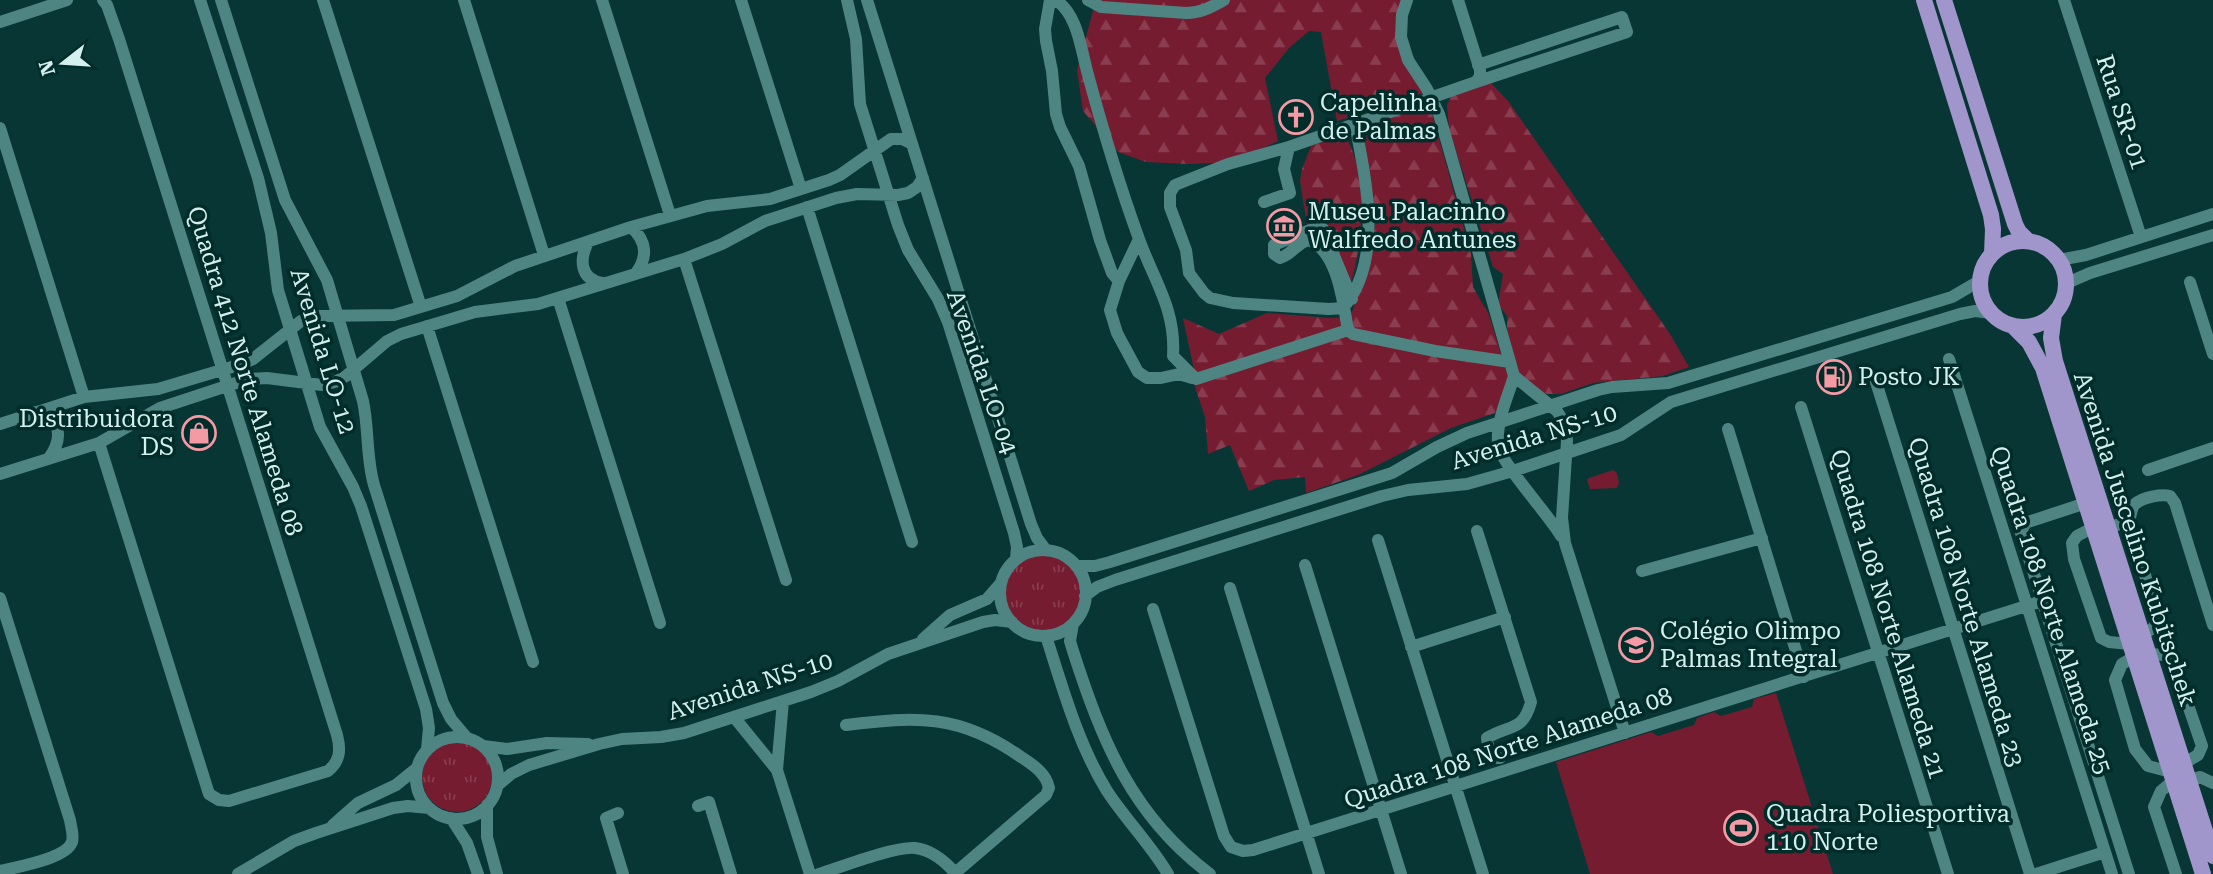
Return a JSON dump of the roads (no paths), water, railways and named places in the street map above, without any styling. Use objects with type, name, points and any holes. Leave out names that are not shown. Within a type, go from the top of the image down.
[{"type":"main road","points":[[1924,0],[1991,215],[1992,254]]},
{"type":"main road","points":[[1944,0],[2015,224],[2028,241]]},
{"type":"main road","points":[[2028,241],[2046,247],[2059,260],[2067,283],[2064,300],[2046,321],[2035,326],[2013,326],[1991,313],[1984,302],[1981,281],[1984,267],[1992,254],[2008,243],[2028,241]]},
{"type":"main road","name":"Avenida Juscelino Kubitschek","points":[[2054,314],[2051,338],[2055,361],[2101,527],[2179,774],[2203,874]]},
{"type":"main road","name":"Avenida Juscelino Kubitschek","points":[[2013,326],[2029,342],[2043,368],[2086,503],[2101,527]]},
{"type":"main road","name":"Avenida Juscelino Kubitschek","points":[[2179,774],[2213,856]]},
{"type":"street","points":[[0,23],[67,0]]},
{"type":"street","name":"Avenida LO-12","points":[[200,0],[258,178],[271,233],[278,290],[306,383],[322,432],[353,487],[364,515],[426,709],[429,723],[427,750]]},
{"type":"street","name":"Avenida LO-12","points":[[221,0],[285,200],[321,267],[338,317],[366,412],[369,469],[443,703],[451,719],[467,738]]},
{"type":"street","points":[[323,0],[421,307]]},
{"type":"street","points":[[464,0],[544,255]]},
{"type":"street","points":[[602,0],[670,215]]},
{"type":"street","points":[[741,0],[801,189]]},
{"type":"street","name":"Avenida LO-04","points":[[847,0],[856,39],[860,104],[904,242],[946,315],[1014,533],[1016,559]]},
{"type":"street","name":"Avenida LO-04","points":[[867,0],[1031,524],[1046,550]]},
{"type":"street","points":[[1119,281],[1112,273],[1079,166],[1056,114],[1045,29],[1052,0],[1063,4],[1076,29],[1097,107],[1139,239],[1168,306],[1174,342],[1173,356],[1196,379]]},
{"type":"street","points":[[1088,0],[1101,7],[1186,13],[1209,9],[1224,0]]},
{"type":"street","points":[[1407,0],[1402,15],[1401,37],[1408,60],[1439,114],[1514,376],[1500,423],[1499,450],[1552,521],[1565,543]]},
{"type":"street","points":[[1458,0],[1478,65],[1480,76],[1476,82]]},
{"type":"street","name":"Rua SR-01","points":[[2064,0],[2141,237]]},
{"type":"street","name":"Quadra 412 Norte Alameda 08","points":[[99,443],[209,794],[215,799],[229,801],[323,773],[334,765],[340,750],[105,2]]},
{"type":"street","points":[[1347,303],[1220,301],[1203,293],[1189,273],[1186,250],[1170,207],[1170,193],[1175,185],[1228,164],[1289,147],[1627,32],[1622,17],[1478,65]]},
{"type":"street","points":[[1347,303],[1366,251],[1368,216],[1366,181],[1355,124]]},
{"type":"street","points":[[0,128],[84,397]]},
{"type":"street","points":[[1,425],[84,397],[158,389],[222,370],[250,360],[308,318],[387,316],[421,307],[457,296],[515,266],[631,227],[706,206],[770,199],[836,178],[886,141],[896,138],[912,144]]},
{"type":"street","points":[[1264,202],[1290,192],[1284,169],[1289,147]]},
{"type":"street","points":[[1,461],[6,471],[99,443],[156,410],[256,378],[322,385],[335,382],[387,341],[426,326],[475,312],[523,307],[558,298],[684,259],[722,244],[765,221],[841,196],[908,193],[917,187],[923,178]]},
{"type":"street","points":[[807,207],[912,542]]},
{"type":"street","points":[[2059,260],[2086,255],[2213,214]]},
{"type":"street","points":[[631,227],[642,242],[645,255],[644,262],[636,273]]},
{"type":"street","points":[[1347,303],[1336,274],[1317,244],[1308,240],[1300,243],[1285,257],[1280,258],[1274,254],[1274,245],[1310,230],[1323,229],[1347,303],[1348,330]]},
{"type":"street","points":[[2067,283],[2090,273],[2213,235]]},
{"type":"street","points":[[1139,239],[1119,281],[1110,310],[1117,333],[1138,372],[1147,378],[1161,379],[1179,374],[1196,379],[1348,330],[1359,336],[1422,349],[1510,362]]},
{"type":"street","points":[[588,242],[583,252],[583,270],[590,279],[602,283]]},
{"type":"street","points":[[684,259],[786,580]]},
{"type":"street","name":"Avenida NS-10","points":[[1076,566],[1102,564],[1392,473],[1451,439],[1612,387],[1668,383],[1952,298],[1981,281]]},
{"type":"street","points":[[2190,282],[2213,354]]},
{"type":"street","points":[[558,298],[660,623]]},
{"type":"street","name":"Avenida NS-10","points":[[1085,596],[1097,587],[1115,580],[1382,496],[1408,490],[1466,485],[1566,454],[1621,435],[1671,402],[1960,314],[1975,311],[1991,313]]},
{"type":"street","points":[[426,326],[533,662]]},
{"type":"street","name":"Quadra 108 Norte Alameda 25","points":[[1949,359],[2112,874]]},
{"type":"street","points":[[1514,376],[1552,407],[1566,426],[1562,511],[1565,543],[1625,733]]},
{"type":"street","name":"Quadra 108 Norte Alameda 23","points":[[1876,383],[2029,874]]},
{"type":"street","name":"Quadra 108 Norte Alameda 21","points":[[1801,407],[1948,874]]},
{"type":"street","points":[[36,412],[50,418],[57,430],[58,444],[49,458]]},
{"type":"street","points":[[1728,429],[1804,677]]},
{"type":"street","points":[[2148,470],[2213,449]]},
{"type":"street","points":[[2101,527],[2124,523],[2131,518],[2132,508],[2138,502],[2161,495],[2170,496],[2175,503],[2213,625]]},
{"type":"street","points":[[2086,503],[2025,523],[2021,533],[2129,874]]},
{"type":"street","points":[[2124,523],[2133,531],[2157,618],[2157,624],[2122,664],[2115,680],[2135,749],[2153,769],[2213,783]]},
{"type":"street","name":"Avenida Juscelino Kubitschek","points":[[2101,527],[2077,536],[2072,543],[2074,559],[2101,638],[2139,647]]},
{"type":"street","points":[[1477,531],[1531,702],[1518,726],[1487,738],[1489,752],[1500,758]]},
{"type":"street","points":[[1643,571],[1762,538]]},
{"type":"street","points":[[1378,540],[1483,874]]},
{"type":"street","points":[[1016,559],[1046,550],[1063,556],[1076,566],[1082,578],[1085,596],[1081,611],[1073,624],[1070,640],[1094,714],[1117,765],[1152,818],[1185,855],[1210,874]]},
{"type":"street","name":"Avenida NS-10","points":[[907,647],[925,638],[953,613],[987,599],[1002,582],[1016,559]]},
{"type":"street","points":[[1305,565],[1401,874]]},
{"type":"street","points":[[1002,582],[1002,604],[1012,622]]},
{"type":"street","points":[[1230,588],[1319,874]]},
{"type":"street","points":[[0,598],[70,820],[73,838],[70,846],[58,855],[0,871]]},
{"type":"street","name":"Quadra 108 Norte Alameda 08","points":[[1153,610],[1227,842],[1231,847],[1243,851],[1456,787],[2042,601]]},
{"type":"street","points":[[1411,647],[1505,617]]},
{"type":"street","name":"Avenida NS-10","points":[[487,805],[497,786],[511,774],[529,765],[622,739],[675,736],[826,687],[879,658],[983,622],[1012,622],[1026,632],[1046,636]]},
{"type":"street","points":[[1073,624],[1062,632],[1046,636],[1070,712],[1095,771],[1119,809],[1168,874]]},
{"type":"street","points":[[2139,647],[2166,655],[2175,664],[2202,746],[2198,755],[2161,791],[2154,807],[2176,874]]},
{"type":"street","points":[[777,770],[783,701]]},
{"type":"street","points":[[734,717],[777,770],[810,874]]},
{"type":"street","points":[[819,874],[904,848],[929,852],[943,860],[955,873],[1046,795],[1049,788],[1046,778],[1013,751],[988,736],[965,727],[911,718],[846,725]]},
{"type":"street","points":[[327,829],[358,803],[396,785],[417,768],[427,750],[445,738],[467,738]]},
{"type":"street","name":"Avenida NS-10","points":[[467,738],[483,746],[507,749],[547,743],[599,744]]},
{"type":"street","points":[[483,746],[496,765],[497,786]]},
{"type":"street","points":[[417,768],[417,789],[422,800],[440,815],[451,818],[470,817],[487,805]]},
{"type":"street","points":[[698,806],[709,802],[731,874]]},
{"type":"street","points":[[487,805],[488,841],[497,874]]},
{"type":"street","points":[[239,874],[294,841],[327,829],[393,808],[429,808]]},
{"type":"street","points":[[618,813],[606,818],[623,874]]},
{"type":"street","points":[[451,818],[465,838],[478,874]]},
{"type":"street","points":[[2036,874],[2105,852]]},
{"type":"place","name":"Capelinha de Palmas","points":[[1296,117]]},
{"type":"place","name":"Museu Palacinho Walfredo Antunes","points":[[1284,226]]},
{"type":"place","name":"Posto JK","points":[[1834,377]]},
{"type":"place","name":"Distribuidora DS","points":[[199,433]]},
{"type":"place","name":"Colégio Olimpo Palmas Integral","points":[[1636,645]]},
{"type":"place","name":"Quadra Poliesportiva 110 Norte","points":[[1741,828]]}]
